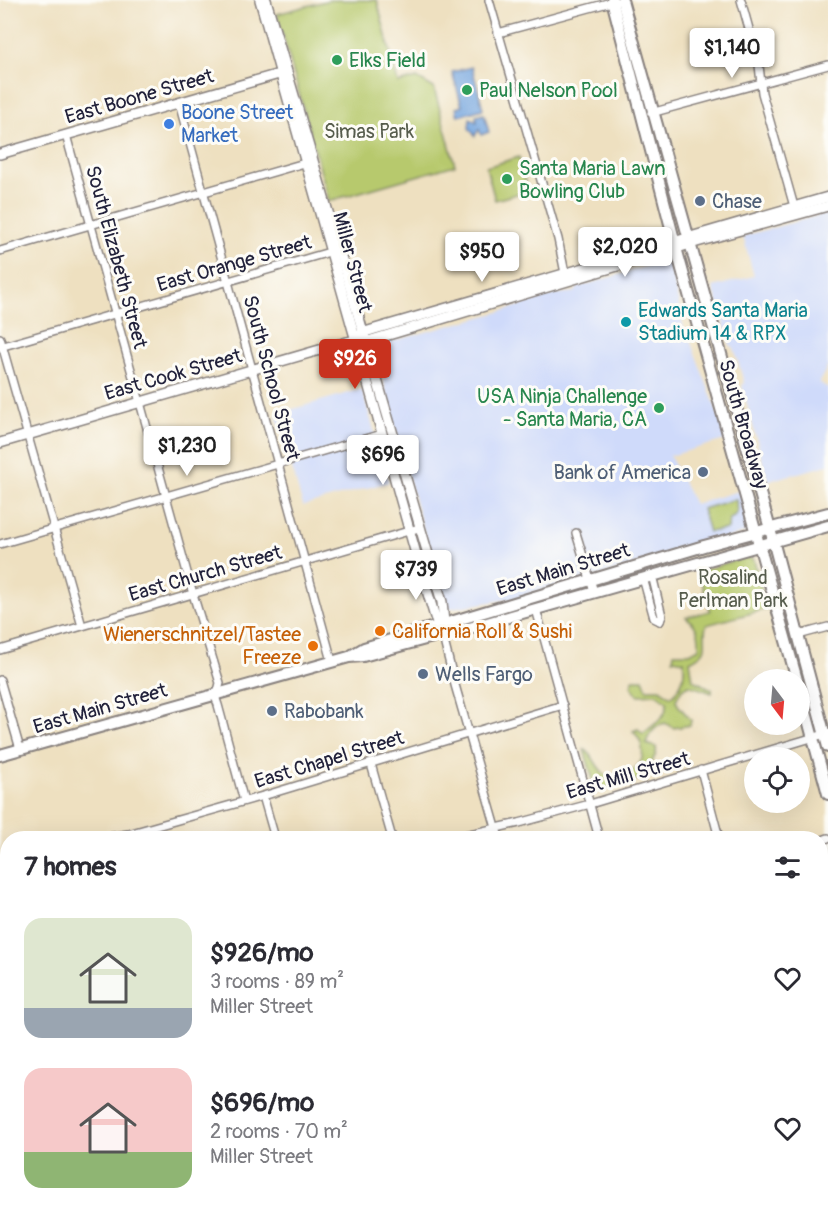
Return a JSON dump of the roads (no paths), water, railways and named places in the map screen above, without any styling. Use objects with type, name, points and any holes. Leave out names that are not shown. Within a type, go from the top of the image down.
[{"type":"main road","name":"South Broadway","points":[[617,1],[770,529],[828,747]]},
{"type":"main road","name":"South Broadway","points":[[648,114],[675,245],[794,669]]},
{"type":"main road","name":"East Main Street","points":[[0,755],[218,696],[332,661],[363,656],[429,638],[442,628],[590,580],[828,513]]},
{"type":"main road","name":"East Main Street","points":[[442,628],[536,609],[826,526]]},
{"type":"main road","points":[[810,726],[828,794]]},
{"type":"street","name":"Miller Street","points":[[260,0],[284,72]]},
{"type":"street","name":"Miller Street","points":[[266,0],[335,251],[361,338],[395,438],[415,530]]},
{"type":"street","points":[[489,0],[521,116],[531,142],[566,277]]},
{"type":"street","points":[[741,0],[759,65],[760,84],[795,211]]},
{"type":"street","points":[[498,33],[617,1]]},
{"type":"street","points":[[648,114],[828,65]]},
{"type":"street","name":"East Boone Street","points":[[0,154],[284,72]]},
{"type":"street","name":"South School Street","points":[[179,103],[332,661]]},
{"type":"street","name":"South Elizabeth Street","points":[[66,135],[193,594],[220,683],[218,696],[244,801]]},
{"type":"street","points":[[0,251],[310,162]]},
{"type":"street","points":[[795,211],[828,197]]},
{"type":"street","points":[[795,211],[828,206]]},
{"type":"street","name":"East Cook Street","points":[[0,443],[795,211]]},
{"type":"street","name":"East Orange Street","points":[[1,347],[335,251]]},
{"type":"street","points":[[0,338],[82,626]]},
{"type":"street","name":"Miller Street","points":[[361,338],[381,434],[442,602],[442,628]]},
{"type":"street","points":[[0,544],[381,434]]},
{"type":"street","name":"East Church Street","points":[[0,650],[415,530]]},
{"type":"street","points":[[576,533],[594,592]]},
{"type":"street","points":[[647,577],[662,616],[660,621],[654,618],[647,577]]},
{"type":"street","points":[[536,609],[597,831]]},
{"type":"street","points":[[798,635],[828,627]]},
{"type":"street","points":[[442,628],[455,685],[497,831]]},
{"type":"street","points":[[0,680],[20,749]]},
{"type":"street","name":"East Chapel Street","points":[[145,831],[562,705]]},
{"type":"street","name":"East Mill Street","points":[[483,831],[519,824],[590,804],[826,733]]},
{"type":"street","points":[[371,764],[390,831]]},
{"type":"street","points":[[701,770],[717,831]]},
{"type":"street","points":[[263,796],[273,831]]},
{"type":"water","points":[[472,67],[483,109],[458,116],[456,108],[462,106],[452,72]]},
{"type":"water","points":[[484,114],[489,132],[481,135],[479,129],[475,136],[469,128],[470,118],[477,122],[476,116]]},
{"type":"place","name":"Elks Field","points":[[337,60]]},
{"type":"place","name":"Paul Nelson Pool","points":[[467,90]]},
{"type":"place","name":"Boone Street Market","points":[[169,124]]},
{"type":"place","name":"Santa Maria Lawn Bowling Club","points":[[507,179]]},
{"type":"place","name":"Chase","points":[[700,201]]},
{"type":"place","name":"Edwards Santa Maria Stadium 14 & RPX","points":[[626,322]]},
{"type":"place","name":"USA Ninja Challenge - Santa Maria, CA","points":[[659,408]]},
{"type":"place","name":"Bank of America","points":[[703,472]]},
{"type":"place","name":"California Roll & Sushi","points":[[380,631]]},
{"type":"place","name":"Wienerschnitzel/Tastee Freeze","points":[[313,646]]},
{"type":"place","name":"Wells Fargo","points":[[423,674]]},
{"type":"place","name":"Rabobank","points":[[272,711]]},
{"type":"park label","name":"Simas Park","points":[[369,131]]},
{"type":"park label","name":"Rosalind Perlman Park","points":[[733,588]]}]
